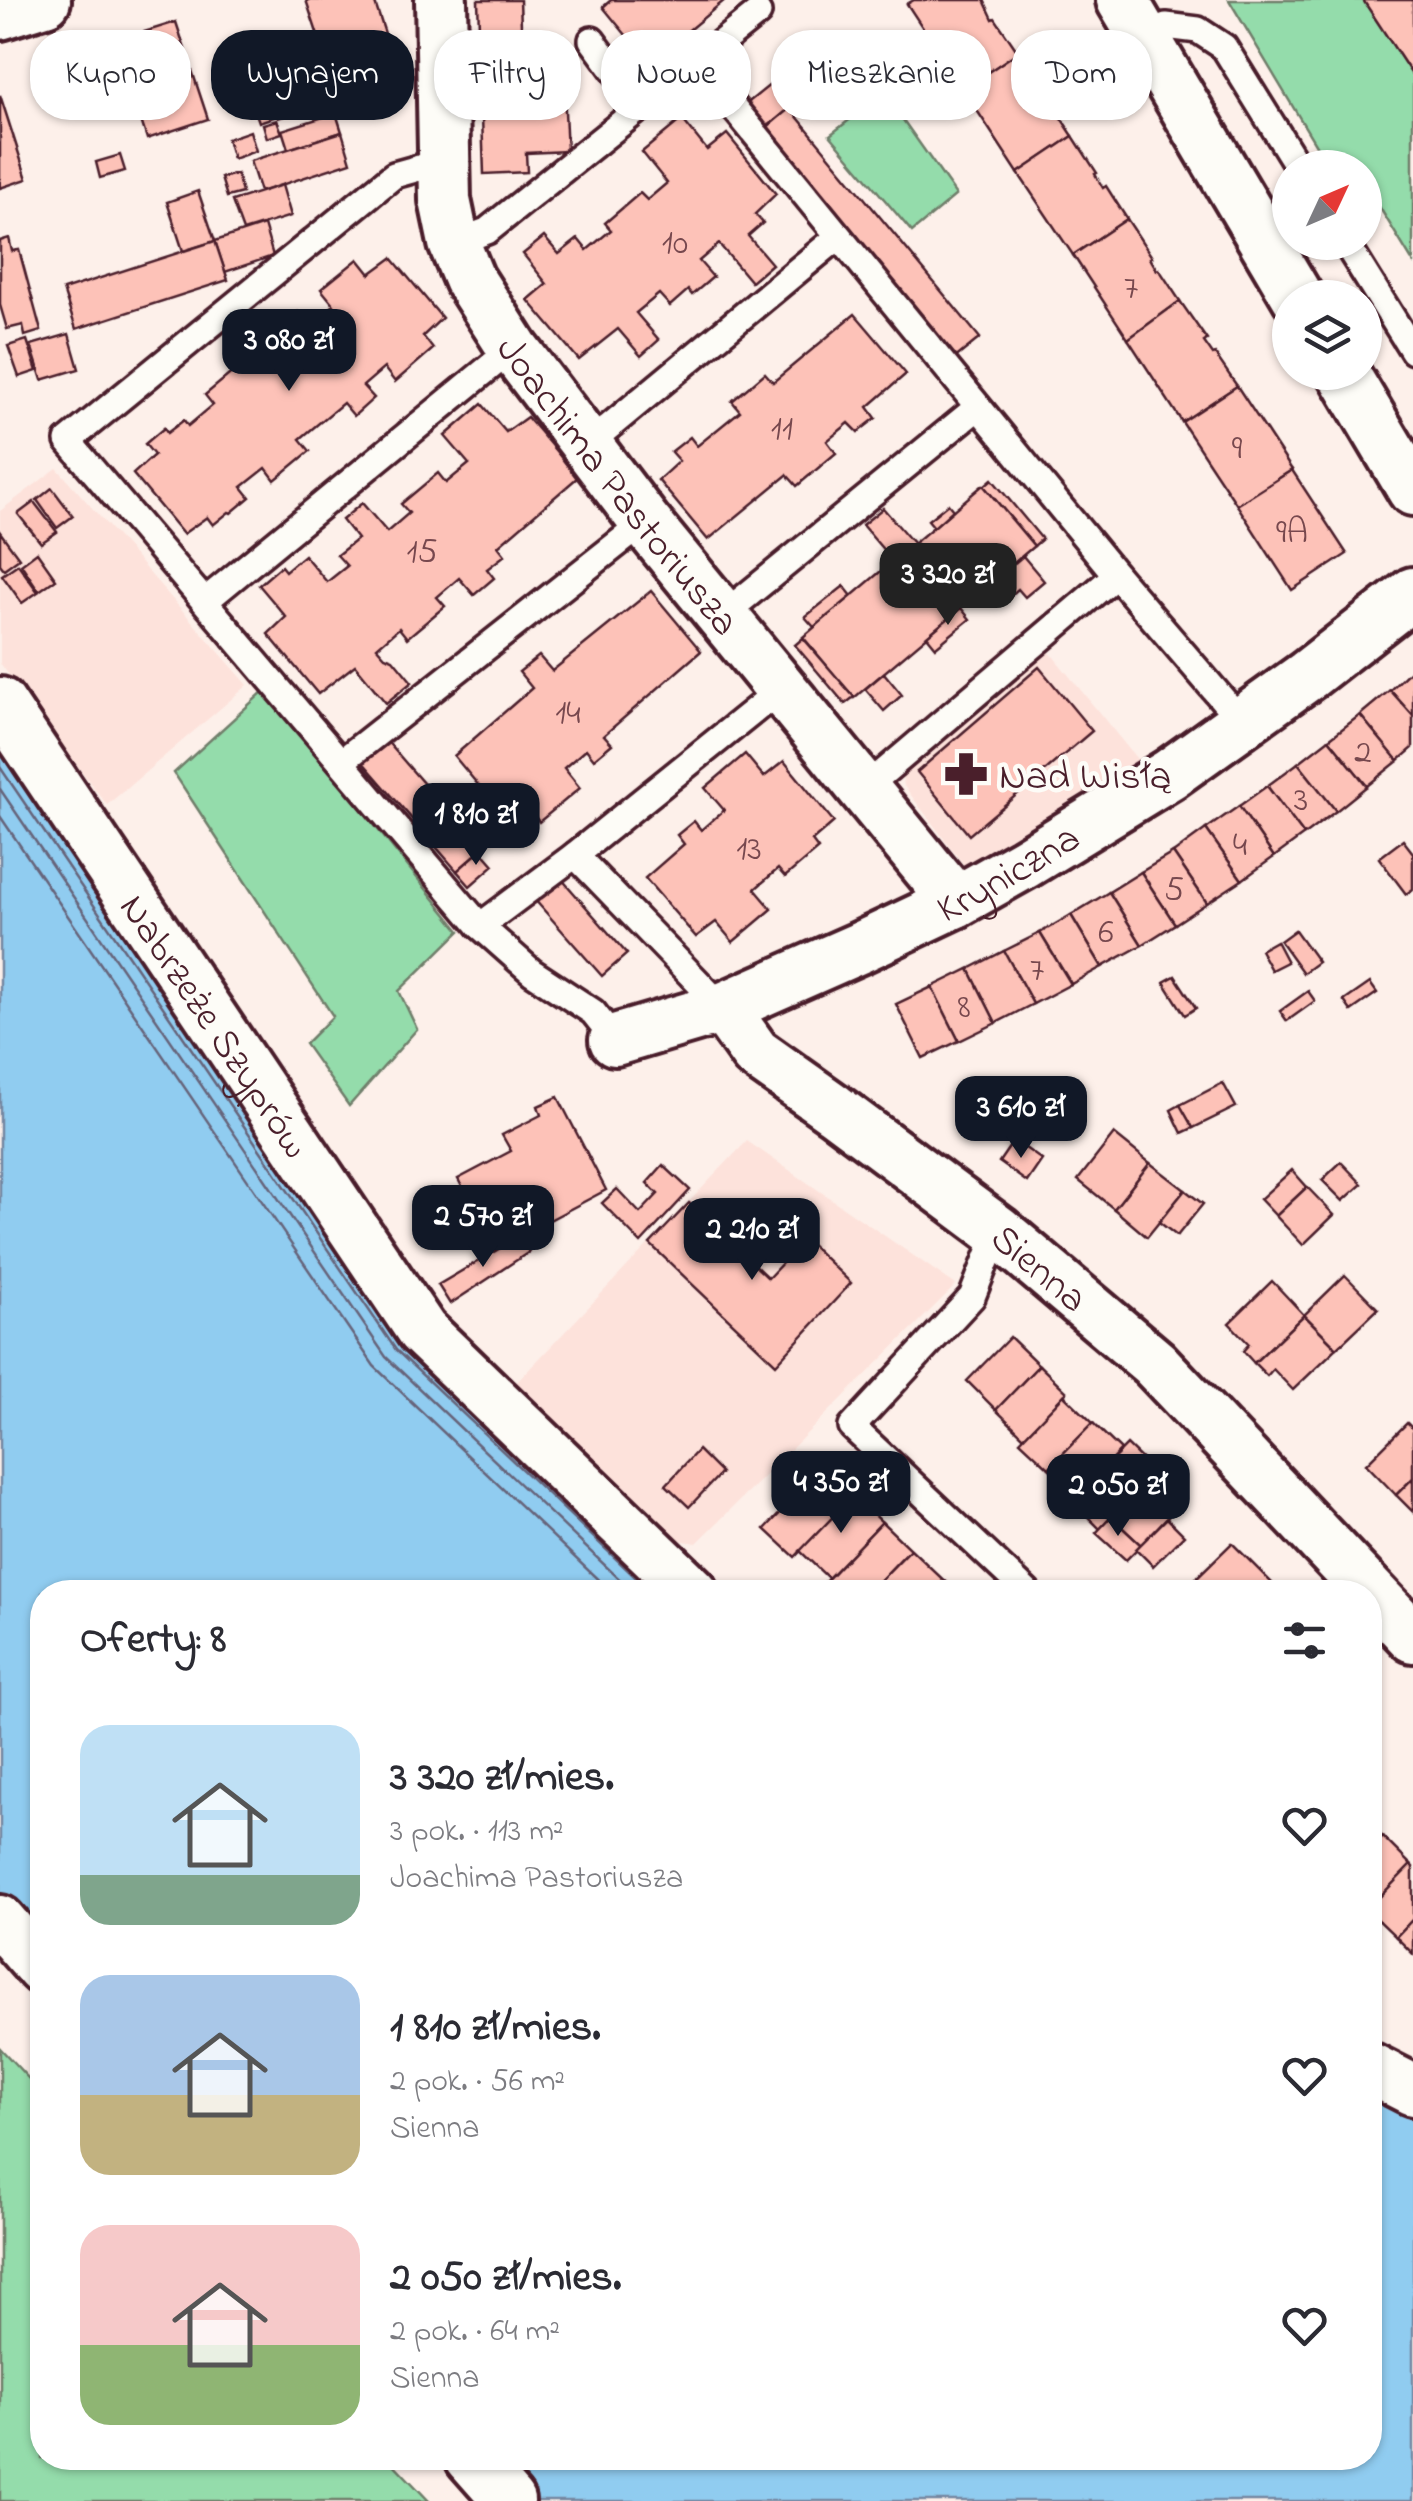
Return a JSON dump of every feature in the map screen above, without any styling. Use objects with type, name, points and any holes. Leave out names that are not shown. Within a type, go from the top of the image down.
[{"type":"street","points":[[0,14],[45,0]]},
{"type":"street","name":"Joachima Pastoriusza","points":[[441,0],[444,200],[454,244],[470,278],[514,348],[645,522],[956,902]]},
{"type":"street","points":[[1133,18],[1287,280]]},
{"type":"street","points":[[1354,390],[1413,490]]},
{"type":"street","name":"Kryniczna","points":[[723,1008],[956,902],[1025,863],[1170,774],[1413,593]]},
{"type":"street","name":"Nabrzeże Szyprów","points":[[0,702],[422,1331],[681,1580]]},
{"type":"street","points":[[616,1040],[723,1008]]},
{"type":"street","name":"Sienna","points":[[723,1008],[755,1052],[998,1231],[1154,1363],[1350,1580]]},
{"type":"street","points":[[0,1920],[30,1955]]},
{"type":"street","points":[[1382,2074],[1413,2090]]},
{"type":"street","points":[[482,2470],[509,2501]]},
{"type":"lane","points":[[738,30],[758,13]]},
{"type":"lane","points":[[1133,18],[1198,30],[1224,46],[1288,150]]},
{"type":"lane","points":[[592,40],[601,52]]},
{"type":"lane","points":[[454,244],[487,232],[627,120]]},
{"type":"lane","points":[[743,120],[1116,575],[1242,722]]},
{"type":"lane","points":[[444,161],[394,175],[68,441],[480,926],[532,972],[593,1012],[616,1040]]},
{"type":"lane","points":[[587,445],[838,237]]},
{"type":"lane","points":[[1357,260],[1413,351]]},
{"type":"lane","points":[[205,601],[514,348]]},
{"type":"lane","points":[[723,615],[978,407]]},
{"type":"lane","points":[[340,762],[645,522]]},
{"type":"lane","points":[[863,790],[1116,575]]},
{"type":"lane","points":[[480,926],[781,689]]},
{"type":"lane","points":[[575,854],[723,1008]]},
{"type":"lane","points":[[998,1231],[972,1297],[852,1427],[1014,1580]]},
{"type":"shaded area","points":[[57,468],[248,685],[107,805],[0,663],[0,511]]},
{"type":"shaded area","points":[[1044,645],[1141,764],[970,873],[904,786],[901,766]]},
{"type":"shaded area","points":[[747,1141],[956,1285],[697,1543],[678,1540],[558,1428],[516,1383]]},
{"type":"green space","points":[[1229,0],[1363,0],[1413,76],[1413,262],[1382,211],[1382,150],[1319,150]]},
{"type":"green space","points":[[849,120],[903,120],[956,195],[912,232],[830,135]]},
{"type":"green space","points":[[265,690],[460,931],[399,991],[417,1029],[349,1106],[305,1044],[333,1016],[174,773]]},
{"type":"green space","points":[[0,2048],[30,2080],[30,2470],[399,2470],[429,2501],[0,2501]]},
{"type":"water","points":[[0,749],[404,1344],[653,1580],[30,1580],[30,1942],[0,1908]]},
{"type":"water","points":[[1382,2096],[1413,2113],[1413,2501],[521,2501],[494,2470],[1382,2470]]},
{"type":"building","points":[[306,0],[374,0],[384,30],[316,30]]},
{"type":"building","points":[[478,0],[520,0],[521,30],[479,30]]},
{"type":"building","points":[[611,0],[725,0],[689,30],[622,30],[603,7]]},
{"type":"building","points":[[914,0],[984,0],[1011,42],[1011,57],[991,70],[991,30],[924,30],[907,4]]},
{"type":"building","points":[[1363,0],[1413,0],[1413,76]]},
{"type":"building","points":[[176,22],[179,30],[150,30]]},
{"type":"building","points":[[1011,57],[1011,120],[1062,120],[1073,136],[1018,173],[983,120],[991,120],[991,70]]},
{"type":"building","points":[[191,67],[208,119],[147,139],[141,120],[191,120]]},
{"type":"building","points":[[771,84],[771,120],[776,120],[765,129],[751,112],[751,100]]},
{"type":"building","points":[[0,95],[27,179],[0,188]]},
{"type":"building","points":[[277,120],[282,133],[267,138],[263,124]]},
{"type":"building","points":[[314,120],[338,120],[342,132],[288,149],[282,130]]},
{"type":"building","points":[[482,120],[565,120],[567,151],[526,153],[527,172],[484,174]]},
{"type":"building","points":[[681,120],[707,150],[727,134],[776,194],[755,214],[763,223],[748,236],[772,264],[751,282],[719,244],[699,261],[713,277],[692,295],[688,290],[670,306],[659,294],[636,313],[659,340],[641,356],[618,329],[579,360],[528,300],[547,284],[523,254],[544,237],[559,254],[578,239],[587,250],[611,230],[605,223],[640,193],[647,200],[667,183],[642,152]]},
{"type":"building","points":[[776,120],[800,120],[980,338],[954,359],[765,129]]},
{"type":"building","points":[[250,131],[256,151],[233,159],[227,139]]},
{"type":"building","points":[[342,132],[351,162],[260,192],[250,161]]},
{"type":"building","points":[[1073,136],[1103,188],[1106,186],[1127,219],[1073,255],[1018,173]]},
{"type":"building","points":[[120,155],[125,171],[100,178],[96,162]]},
{"type":"building","points":[[237,174],[242,193],[227,197],[221,178]]},
{"type":"building","points":[[282,185],[291,216],[243,231],[232,201]]},
{"type":"building","points":[[198,191],[215,241],[183,251],[167,202]]},
{"type":"building","points":[[1127,219],[1180,301],[1128,339],[1073,255]]},
{"type":"building","points":[[264,225],[273,256],[225,272],[215,241]]},
{"type":"building","points":[[9,238],[12,251],[19,250],[41,331],[25,336],[23,325],[7,329],[0,305],[0,241]]},
{"type":"building","points":[[215,241],[228,280],[76,329],[63,290]]},
{"type":"building","points":[[392,258],[442,318],[423,336],[433,349],[395,382],[384,368],[363,386],[374,398],[354,416],[343,403],[300,439],[310,451],[275,480],[266,468],[242,487],[250,497],[231,513],[213,525],[207,517],[183,534],[133,474],[154,455],[145,444],[164,428],[167,433],[184,420],[188,426],[213,405],[205,395],[241,365],[249,376],[274,355],[263,343],[298,312],[309,325],[334,305],[321,289],[358,259],[370,274]]},
{"type":"building","points":[[1180,301],[1237,386],[1182,422],[1128,339]]},
{"type":"building","points":[[855,314],[906,374],[868,407],[876,418],[858,432],[849,423],[827,441],[836,453],[797,486],[787,475],[708,540],[658,480],[679,461],[671,452],[690,437],[697,446],[740,411],[732,401],[765,373],[773,382]]},
{"type":"building","points":[[69,334],[79,369],[42,380],[31,345]]},
{"type":"building","points":[[27,340],[37,371],[19,377],[8,346]]},
{"type":"building","points":[[1237,386],[1292,470],[1237,505],[1182,422]]},
{"type":"building","points":[[482,404],[506,432],[527,417],[578,477],[498,546],[505,555],[487,569],[494,578],[474,595],[459,578],[437,597],[445,606],[407,638],[399,628],[377,647],[412,682],[386,703],[355,665],[318,694],[268,634],[286,617],[259,585],[281,566],[285,571],[304,555],[327,582],[347,566],[337,555],[357,539],[342,520],[362,503],[387,532],[409,513],[401,504],[438,473],[446,483],[469,464],[445,436]]},
{"type":"building","points":[[1292,470],[1347,554],[1292,590],[1237,505]]},
{"type":"building","points":[[992,479],[1042,539],[1034,546],[984,486]]},
{"type":"building","points":[[983,485],[1034,546],[854,698],[803,637]]},
{"type":"building","points":[[52,488],[73,516],[57,528],[37,500]]},
{"type":"building","points":[[34,502],[57,532],[41,543],[18,514]]},
{"type":"building","points":[[948,504],[953,510],[934,527],[928,520]]},
{"type":"building","points":[[883,508],[914,544],[893,561],[862,525]]},
{"type":"building","points":[[0,532],[19,558],[4,569],[0,564]]},
{"type":"building","points":[[37,552],[56,579],[39,591],[21,564]]},
{"type":"building","points":[[1023,556],[1044,581],[1025,597],[1018,589],[1001,604],[986,587]]},
{"type":"building","points":[[18,564],[38,592],[22,603],[2,575]]},
{"type":"building","points":[[844,586],[852,596],[814,627],[805,617]]},
{"type":"building","points":[[651,591],[701,651],[604,735],[612,744],[594,759],[586,749],[564,768],[580,788],[539,822],[524,802],[504,816],[454,756],[532,688],[519,672],[539,656],[552,671]]},
{"type":"building","points":[[961,608],[970,619],[936,647],[927,636]]},
{"type":"building","points":[[803,638],[854,697],[845,704],[795,645]]},
{"type":"building","points":[[1039,667],[1092,731],[969,835],[917,772]]},
{"type":"building","points":[[1413,668],[1413,716],[1390,690]]},
{"type":"building","points":[[884,673],[902,695],[884,711],[865,689]]},
{"type":"building","points":[[1390,690],[1413,716],[1413,748],[1398,761],[1360,715]]},
{"type":"building","points":[[1360,715],[1398,761],[1367,786],[1329,739]]},
{"type":"building","points":[[385,739],[481,850],[457,871],[361,760]]},
{"type":"building","points":[[1329,739],[1367,786],[1336,811],[1298,763]]},
{"type":"building","points":[[745,754],[764,777],[784,761],[834,822],[812,841],[818,849],[785,877],[778,869],[755,889],[772,909],[733,942],[716,922],[696,937],[645,878],[684,844],[677,835],[694,821],[701,830],[724,810],[705,788]]},
{"type":"building","points":[[1298,763],[1336,811],[1304,835],[1267,786]]},
{"type":"building","points":[[1267,786],[1304,835],[1274,857],[1239,806]]},
{"type":"building","points":[[1239,806],[1274,857],[1242,880],[1206,829]]},
{"type":"building","points":[[1206,829],[1242,880],[1207,903],[1173,853]]},
{"type":"building","points":[[1403,840],[1413,853],[1413,889],[1406,894],[1379,858]]},
{"type":"building","points":[[481,850],[494,865],[470,886],[457,871]]},
{"type":"building","points":[[1173,853],[1207,903],[1175,924],[1141,872]]},
{"type":"building","points":[[1141,872],[1175,924],[1142,945],[1109,892]]},
{"type":"building","points":[[560,877],[627,954],[602,976],[534,899]]},
{"type":"building","points":[[1109,892],[1142,945],[1102,967],[1071,915]]},
{"type":"building","points":[[1071,915],[1102,967],[1071,984],[1040,933]]},
{"type":"building","points":[[1295,930],[1318,962],[1303,973],[1280,941]]},
{"type":"building","points":[[1040,933],[1071,984],[1033,1004],[1004,951]]},
{"type":"building","points":[[1276,941],[1287,962],[1271,970],[1260,950]]},
{"type":"building","points":[[1004,951],[1033,1004],[996,1023],[969,969]]},
{"type":"building","points":[[969,969],[996,1023],[959,1041],[932,987]]},
{"type":"building","points":[[1175,976],[1196,1008],[1185,1015],[1164,982]]},
{"type":"building","points":[[1370,983],[1377,993],[1351,1011],[1344,1001]]},
{"type":"building","points":[[932,987],[959,1041],[923,1058],[896,1004]]},
{"type":"building","points":[[1308,991],[1315,1001],[1287,1021],[1280,1011]]},
{"type":"building","points":[[1223,1083],[1236,1107],[1193,1128],[1180,1105]]},
{"type":"building","points":[[558,1097],[606,1190],[495,1249],[458,1179],[511,1151],[502,1135],[541,1115],[538,1106]]},
{"type":"building","points":[[1180,1105],[1193,1128],[1182,1133],[1171,1110]]},
{"type":"building","points":[[1114,1134],[1150,1163],[1114,1209],[1078,1180]]},
{"type":"building","points":[[1014,1140],[1042,1160],[1027,1182],[999,1162]]},
{"type":"building","points":[[1341,1162],[1362,1184],[1343,1201],[1322,1180]]},
{"type":"building","points":[[1150,1163],[1185,1190],[1147,1237],[1114,1209]]},
{"type":"building","points":[[663,1165],[690,1190],[641,1243],[602,1203],[617,1189],[640,1213],[658,1194],[647,1183]]},
{"type":"building","points":[[1292,1170],[1307,1187],[1276,1216],[1260,1199]]},
{"type":"building","points":[[1307,1187],[1334,1215],[1303,1245],[1276,1216]]},
{"type":"building","points":[[1185,1190],[1203,1204],[1177,1236],[1159,1222]]},
{"type":"building","points":[[689,1203],[768,1278],[805,1239],[851,1283],[776,1364],[650,1244]]},
{"type":"building","points":[[519,1237],[529,1252],[450,1304],[438,1285]]},
{"type":"building","points":[[1345,1275],[1378,1309],[1337,1348],[1304,1315]]},
{"type":"building","points":[[1272,1281],[1304,1315],[1254,1363],[1243,1351],[1249,1344],[1229,1323]]},
{"type":"building","points":[[1304,1315],[1337,1348],[1293,1390],[1273,1369],[1267,1376],[1254,1363]]},
{"type":"building","points":[[1010,1337],[1039,1365],[996,1410],[967,1381]]},
{"type":"building","points":[[1039,1365],[1067,1392],[1024,1437],[996,1410]]},
{"type":"building","points":[[1064,1395],[1093,1423],[1049,1468],[1020,1441]]},
{"type":"building","points":[[1093,1423],[1121,1450],[1077,1496],[1049,1468]]},
{"type":"building","points":[[1407,1423],[1413,1429],[1413,1478],[1396,1495],[1366,1464]]},
{"type":"building","points":[[1127,1445],[1155,1472],[1100,1529],[1072,1501]]},
{"type":"building","points":[[698,1450],[721,1473],[689,1507],[666,1485]]},
{"type":"building","points":[[826,1466],[854,1495],[795,1557],[765,1529]]},
{"type":"building","points":[[1155,1472],[1184,1499],[1141,1545],[1111,1517]]},
{"type":"building","points":[[1413,1478],[1413,1512],[1396,1495]]},
{"type":"building","points":[[854,1495],[882,1522],[828,1578],[800,1551]]},
{"type":"building","points":[[1111,1517],[1141,1545],[1126,1560],[1096,1533]]},
{"type":"building","points":[[1167,1518],[1184,1535],[1153,1566],[1136,1549]]},
{"type":"building","points":[[882,1522],[910,1549],[880,1580],[827,1580]]},
{"type":"building","points":[[1232,1543],[1269,1580],[1194,1580]]},
{"type":"building","points":[[911,1549],[943,1580],[881,1580]]},
{"type":"building","points":[[1382,1838],[1411,1865],[1382,1895]]},
{"type":"building","points":[[1413,1867],[1413,1919],[1396,1937],[1382,1924],[1382,1895]]},
{"type":"building","points":[[1413,1919],[1413,1954],[1396,1937]]},
{"type":"place","name":"Nad Wisłą","points":[[966,774]]}]
